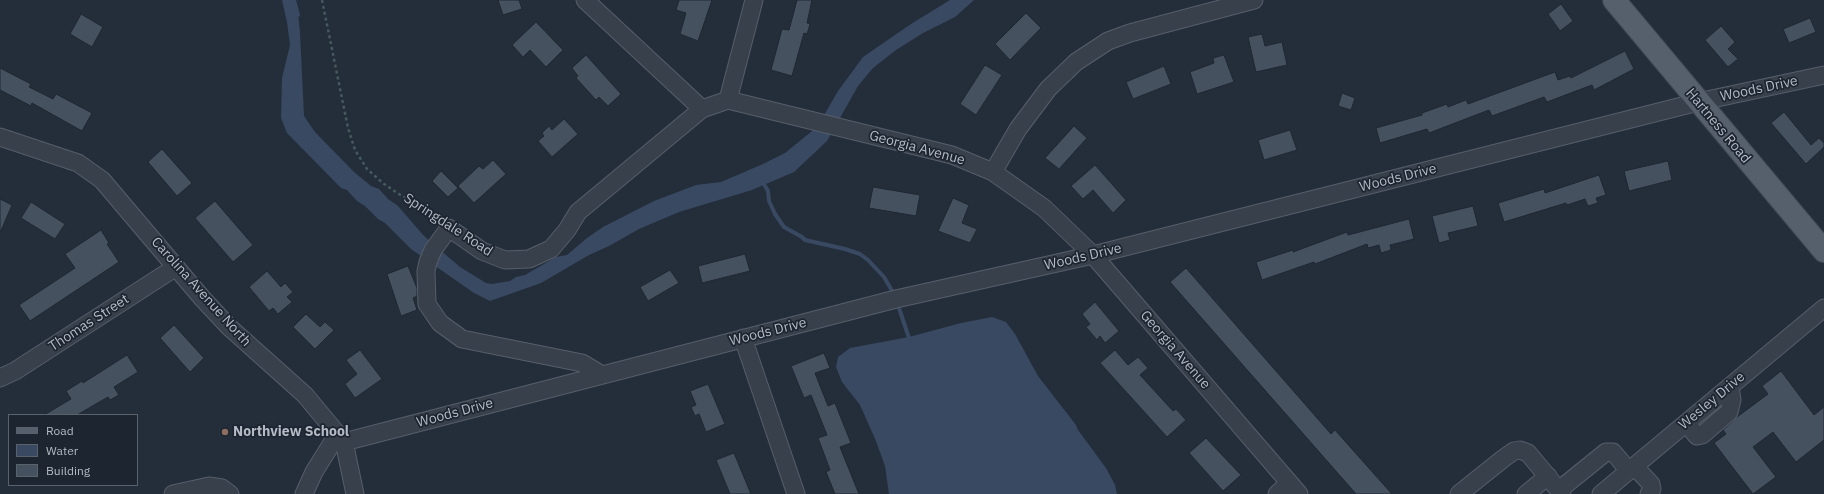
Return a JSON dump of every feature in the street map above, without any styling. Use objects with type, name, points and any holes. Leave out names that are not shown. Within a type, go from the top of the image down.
[{"type":"main road","name":"Hartness Road","points":[[1614,0],[1698,102],[1824,250]]},
{"type":"street","points":[[585,0],[702,109],[728,100],[754,0]]},
{"type":"street","points":[[994,172],[1018,129],[1048,89],[1076,62],[1108,41],[1130,32],[1254,0]]},
{"type":"street","name":"Woods Drive","points":[[340,438],[602,375],[896,299],[1093,255],[1698,102],[1824,75]]},
{"type":"street","name":"Georgia Avenue","points":[[728,100],[952,155],[994,172],[1044,208],[1093,255],[1289,490]]},
{"type":"street","name":"Springdale Road","points":[[445,234],[504,260],[529,259],[551,249],[567,230],[578,212],[702,109]]},
{"type":"street","name":"Carolina Avenue North","points":[[0,137],[78,163],[102,180],[176,267],[230,327],[305,395],[340,438],[354,494]]},
{"type":"street","points":[[445,234],[434,250],[428,262],[426,271],[427,304],[440,323],[462,339],[582,363],[602,375]]},
{"type":"street","name":"Thomas Street","points":[[0,378],[15,371],[176,267]]},
{"type":"street","name":"Wesley Drive","points":[[1601,494],[1824,308]]},
{"type":"street","points":[[743,338],[796,494]]},
{"type":"street","points":[[310,489],[340,438]]},
{"type":"street","points":[[1459,494],[1504,458],[1514,451],[1520,450],[1528,453],[1561,492],[1606,452],[1613,452],[1651,484],[1652,489],[1649,494]]},
{"type":"street","points":[[1526,494],[1548,476]]},
{"type":"street","points":[[173,494],[209,486],[222,488],[230,494]]},
{"type":"path","name":"Springdale Road","points":[[322,0],[348,128],[355,150],[368,169],[384,184],[445,234]]},
{"type":"water","points":[[282,0],[294,0],[298,13],[304,116],[315,132],[354,172],[371,186],[379,189],[388,199],[398,206],[424,236],[460,267],[486,283],[492,284],[510,281],[516,277],[525,275],[556,257],[567,255],[603,227],[654,201],[696,185],[721,182],[785,153],[812,131],[823,117],[838,91],[863,57],[911,24],[950,0],[974,0],[955,17],[923,33],[896,50],[873,68],[858,86],[827,141],[794,172],[752,190],[679,212],[639,229],[609,246],[589,255],[541,283],[490,301],[474,293],[411,249],[385,223],[357,201],[347,190],[341,188],[287,133],[281,118],[282,78],[290,45]]},
{"type":"water","points":[[992,317],[1006,322],[1015,334],[1038,376],[1076,425],[1078,430],[1106,468],[1115,485],[1117,494],[889,494],[885,466],[876,441],[860,405],[842,382],[836,367],[838,357],[850,348],[909,337],[961,323]]},
{"type":"building","points":[[498,0],[519,0],[522,9],[503,15]]},
{"type":"building","points":[[679,0],[712,0],[698,41],[680,34],[686,13],[676,10]]},
{"type":"building","points":[[797,0],[812,0],[807,23],[810,24],[807,34],[804,33],[792,76],[771,70],[782,29],[789,30]]},
{"type":"building","points":[[1561,4],[1573,21],[1560,31],[1548,14]]},
{"type":"building","points":[[1026,13],[1041,28],[1010,60],[995,44]]},
{"type":"building","points":[[81,14],[103,27],[92,47],[70,34]]},
{"type":"building","points":[[1810,18],[1816,32],[1789,43],[1783,29]]},
{"type":"building","points":[[536,22],[563,50],[546,67],[530,50],[523,57],[512,45]]},
{"type":"building","points":[[1721,26],[1735,42],[1728,49],[1738,59],[1728,67],[1705,40]]},
{"type":"building","points":[[1262,34],[1265,46],[1282,42],[1287,65],[1256,72],[1248,37]]},
{"type":"building","points":[[1625,51],[1634,69],[1594,90],[1592,85],[1547,102],[1544,97],[1492,116],[1489,110],[1429,133],[1427,129],[1380,143],[1376,128],[1422,115],[1422,113],[1447,104],[1448,107],[1466,100],[1468,104],[1555,72],[1558,80],[1570,76],[1571,78]]},
{"type":"building","points":[[586,55],[621,94],[608,106],[599,97],[596,100],[576,78],[578,76],[572,68]]},
{"type":"building","points":[[1224,55],[1234,82],[1197,94],[1190,72],[1214,63],[1213,58]]},
{"type":"building","points":[[985,65],[1002,75],[976,115],[960,104]]},
{"type":"building","points":[[1164,66],[1171,84],[1133,99],[1126,82]]},
{"type":"building","points":[[0,68],[31,84],[29,87],[53,99],[56,94],[92,113],[82,131],[32,103],[31,106],[0,90]]},
{"type":"building","points":[[1342,93],[1355,98],[1351,110],[1338,106]]},
{"type":"building","points":[[1784,112],[1811,145],[1819,138],[1824,143],[1824,147],[1806,164],[1771,123]]},
{"type":"building","points":[[564,119],[578,134],[552,157],[538,141],[544,136],[542,133],[549,126],[552,130]]},
{"type":"building","points":[[1074,126],[1087,138],[1059,169],[1045,158]]},
{"type":"building","points":[[1290,130],[1297,150],[1264,160],[1258,140]]},
{"type":"building","points":[[162,149],[192,183],[177,196],[148,162]]},
{"type":"building","points":[[493,160],[506,174],[474,203],[458,186],[479,166],[483,169]]},
{"type":"building","points":[[1668,161],[1672,180],[1629,191],[1624,171]]},
{"type":"building","points":[[1095,165],[1126,200],[1113,213],[1093,190],[1083,199],[1071,186]]},
{"type":"building","points":[[441,171],[458,188],[448,197],[432,181]]},
{"type":"building","points":[[1599,175],[1606,195],[1596,198],[1598,203],[1588,206],[1585,199],[1567,205],[1566,203],[1504,222],[1498,203],[1544,189],[1545,193]]},
{"type":"building","points":[[873,187],[920,195],[916,216],[869,208]]},
{"type":"building","points":[[953,198],[969,205],[962,223],[977,229],[970,243],[938,231]]},
{"type":"building","points":[[0,199],[12,205],[0,233]]},
{"type":"building","points":[[215,201],[253,245],[233,262],[195,218]]},
{"type":"building","points":[[31,202],[65,224],[55,239],[21,218]]},
{"type":"building","points":[[1473,206],[1478,226],[1448,233],[1450,240],[1439,243],[1432,216]]},
{"type":"building","points":[[1409,219],[1414,239],[1390,245],[1391,250],[1381,253],[1379,245],[1368,248],[1367,244],[1315,264],[1314,262],[1262,280],[1256,262],[1293,250],[1293,252],[1347,232],[1348,235]]},
{"type":"building","points":[[101,230],[109,243],[107,244],[119,262],[30,321],[19,305],[75,268],[65,254]]},
{"type":"building","points":[[745,254],[750,271],[702,283],[698,266]]},
{"type":"building","points":[[408,266],[417,288],[417,296],[413,298],[417,310],[401,316],[387,274]]},
{"type":"building","points":[[1186,268],[1331,434],[1335,430],[1392,494],[1356,494],[1170,282]]},
{"type":"building","points":[[670,270],[679,283],[648,301],[640,287]]},
{"type":"building","points":[[267,271],[281,287],[285,283],[293,292],[287,297],[292,302],[278,314],[273,308],[269,311],[249,287]]},
{"type":"building","points":[[1095,302],[1119,331],[1105,343],[1100,336],[1097,340],[1086,327],[1090,324],[1082,314]]},
{"type":"building","points":[[306,314],[320,327],[325,322],[334,330],[315,349],[293,327]]},
{"type":"building","points":[[174,325],[204,358],[190,372],[160,338]]},
{"type":"building","points":[[360,350],[382,379],[355,398],[345,384],[357,374],[346,360]]},
{"type":"building","points":[[1115,350],[1128,365],[1138,357],[1148,368],[1140,375],[1173,411],[1176,409],[1186,420],[1167,437],[1100,363]]},
{"type":"building","points":[[824,353],[830,368],[815,373],[828,406],[835,403],[851,443],[840,447],[859,494],[835,494],[826,472],[830,470],[818,438],[827,435],[811,395],[804,398],[791,366]]},
{"type":"building","points":[[127,355],[138,372],[114,387],[119,395],[110,400],[108,397],[79,414],[46,414],[71,399],[66,391],[82,381],[83,383]]},
{"type":"building","points":[[1781,371],[1814,415],[1824,407],[1824,440],[1796,462],[1773,432],[1753,447],[1776,477],[1753,494],[1714,443],[1726,434],[1723,430],[1737,417],[1768,394],[1762,386]]},
{"type":"building","points":[[708,384],[725,424],[706,432],[699,414],[695,416],[691,407],[696,405],[690,391]]},
{"type":"building","points":[[1206,438],[1241,475],[1223,491],[1189,453]]},
{"type":"building","points":[[734,453],[751,494],[730,494],[716,460]]},
{"type":"waterway","points":[[294,0],[298,15]]},
{"type":"waterway","points":[[762,181],[768,191],[769,201],[775,214],[784,227],[805,240],[860,254],[868,260],[884,277],[895,296]]},
{"type":"waterway","points":[[897,302],[910,341]]},
{"type":"place","name":"Northview School","points":[[225,432]]}]
